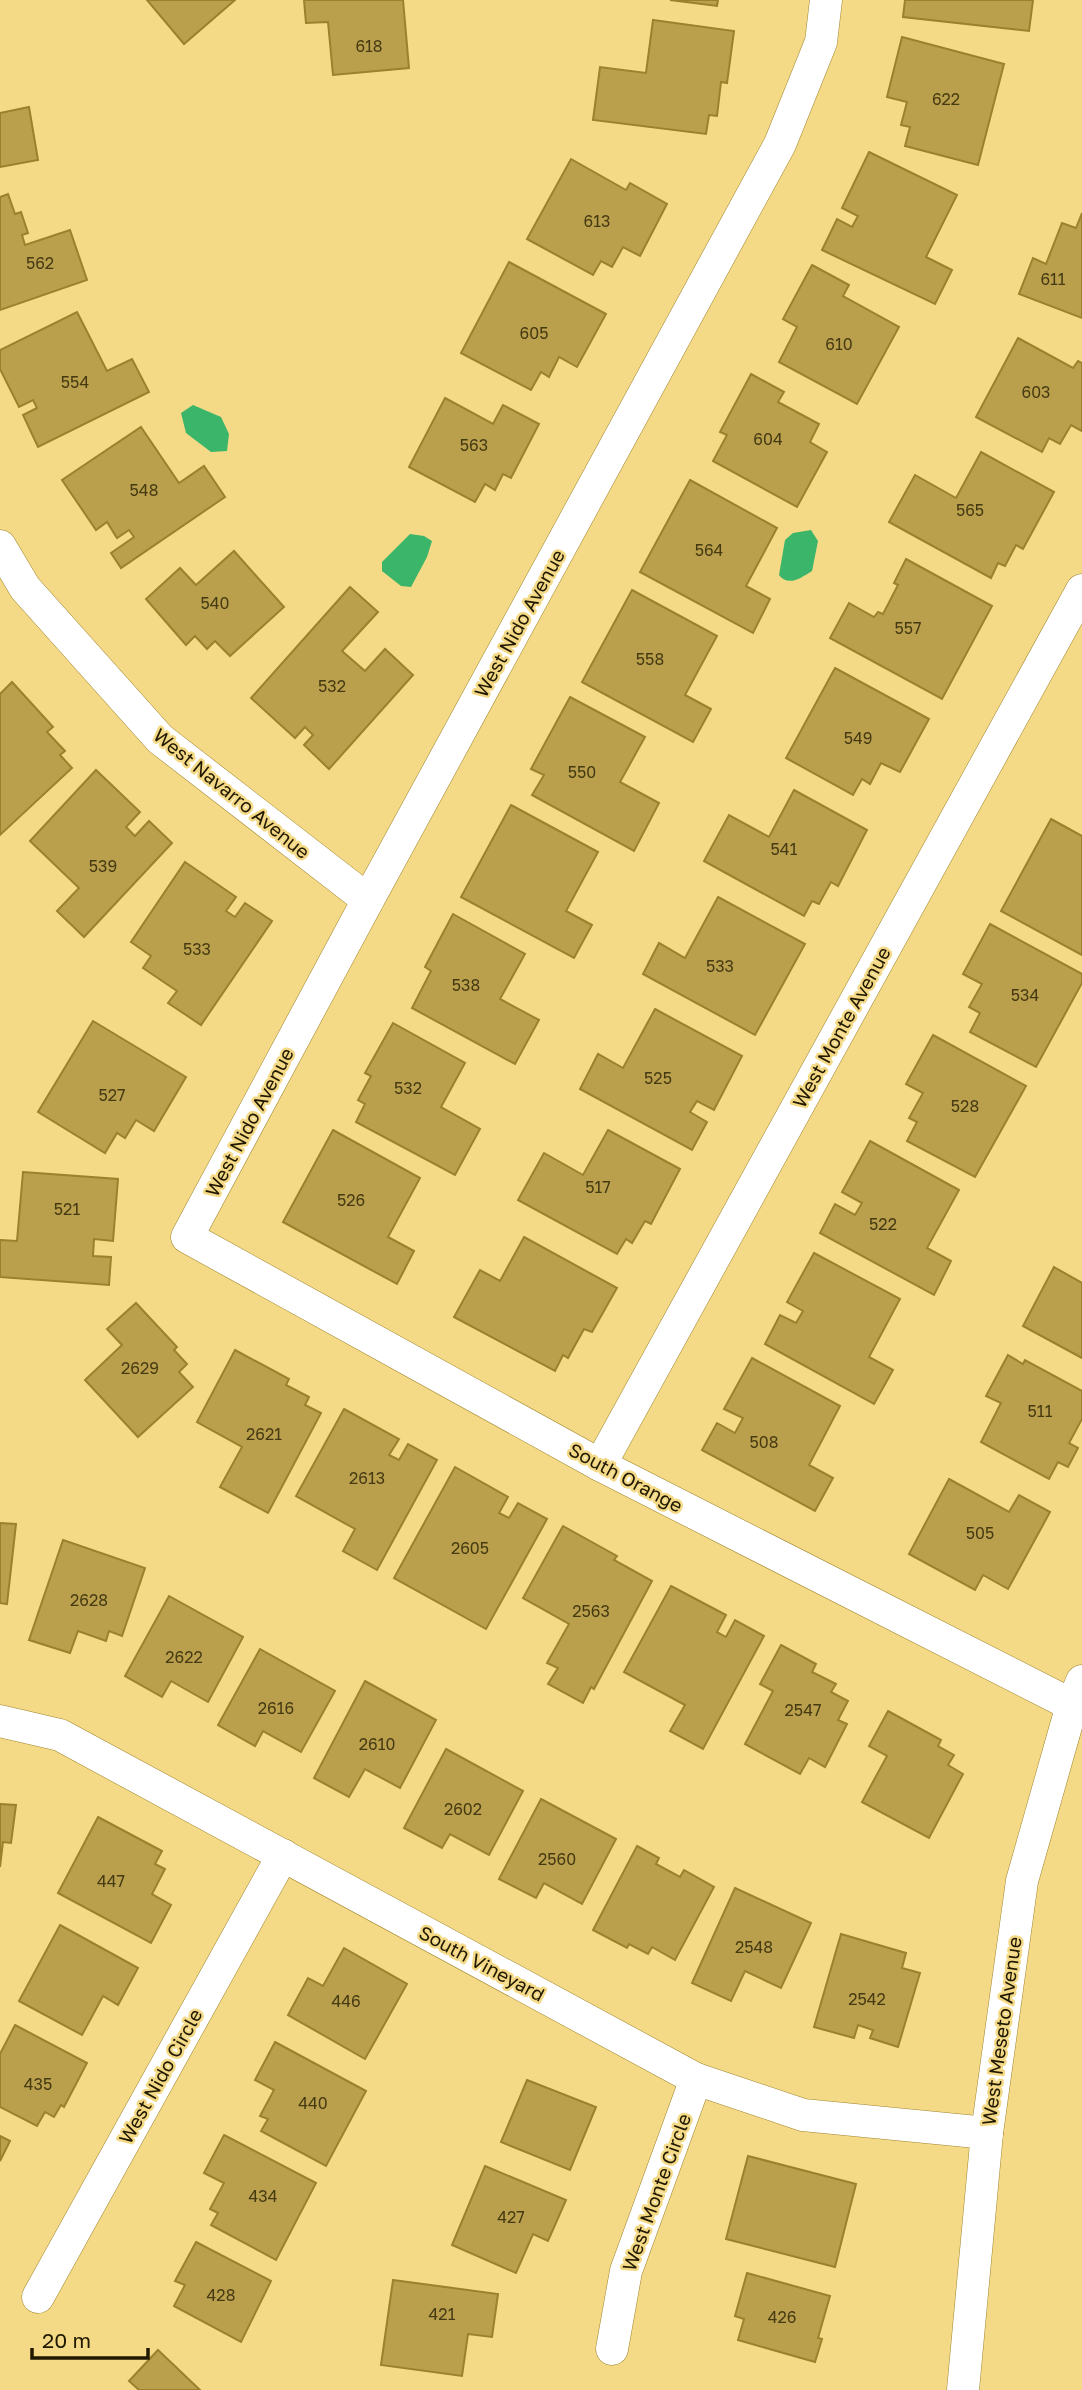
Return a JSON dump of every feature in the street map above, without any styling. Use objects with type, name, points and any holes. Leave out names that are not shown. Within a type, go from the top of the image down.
[{"type":"street","name":"West Nido Avenue","points":[[187,1237],[780,144],[821,41],[826,0]]},
{"type":"street","name":"West Navarro Avenue","points":[[0,546],[25,588],[160,739],[368,900]]},
{"type":"street","name":"West Monte Avenue","points":[[600,1465],[1082,590]]},
{"type":"street","name":"South Orange","points":[[187,1237],[600,1465],[1077,1693]]},
{"type":"street","name":"West Meseto Avenue","points":[[963,2390],[987,2133],[1022,1881],[1077,1693]]},
{"type":"street","name":"South Vineyard","points":[[0,1721],[60,1735],[696,2079],[803,2115],[987,2133]]},
{"type":"street","name":"West Nido Circle","points":[[38,2297],[283,1855]]},
{"type":"street","name":"West Monte Circle","points":[[612,2348],[626,2271],[696,2079]]},
{"type":"shaded area","points":[[193,405],[221,417],[229,434],[227,451],[211,452],[186,433],[181,413]]},
{"type":"shaded area","points":[[811,530],[818,541],[812,571],[795,580],[783,579],[779,575],[785,540],[793,533]]},
{"type":"shaded area","points":[[410,534],[424,536],[432,541],[411,587],[401,586],[382,571],[382,562]]},
{"type":"building","points":[[147,0],[235,0],[184,44]]},
{"type":"building","points":[[304,0],[403,0],[409,68],[333,75],[328,22],[306,23]]},
{"type":"building","points":[[670,0],[718,0],[717,6]]},
{"type":"building","points":[[905,0],[1033,0],[1029,31],[903,17]]},
{"type":"building","points":[[653,20],[734,31],[727,83],[721,82],[717,116],[709,115],[706,134],[593,120],[600,67],[646,73]]},
{"type":"building","points":[[902,37],[1004,64],[978,165],[905,146],[910,127],[901,125],[907,102],[887,97]]},
{"type":"building","points":[[29,107],[38,160],[0,167],[0,113]]},
{"type":"building","points":[[869,152],[957,195],[926,257],[952,270],[935,304],[822,250],[837,219],[852,227],[858,216],[842,208]]},
{"type":"building","points":[[571,159],[626,190],[630,183],[667,204],[640,256],[623,247],[612,267],[601,261],[593,275],[527,239]]},
{"type":"building","points":[[8,194],[15,214],[21,212],[28,233],[22,235],[25,245],[70,230],[87,280],[0,310],[0,197]]},
{"type":"building","points":[[1082,213],[1082,318],[1019,294],[1033,258],[1046,264],[1062,223],[1076,228]]},
{"type":"building","points":[[509,262],[606,314],[577,367],[559,357],[549,377],[541,372],[531,390],[461,353]]},
{"type":"building","points":[[812,265],[849,285],[843,296],[899,327],[857,404],[779,362],[797,327],[783,319]]},
{"type":"building","points":[[77,312],[107,371],[132,359],[149,392],[38,447],[23,415],[37,408],[33,400],[19,407],[0,369],[0,350]]},
{"type":"building","points":[[1018,338],[1073,368],[1078,361],[1082,363],[1082,431],[1071,425],[1060,444],[1049,438],[1042,452],[976,417]]},
{"type":"building","points":[[751,374],[784,392],[778,402],[819,424],[810,442],[827,452],[797,507],[713,461],[727,435],[720,432]]},
{"type":"building","points":[[445,398],[493,424],[503,405],[539,424],[511,478],[503,474],[495,490],[485,484],[475,502],[409,467]]},
{"type":"building","points":[[141,427],[179,483],[204,466],[225,497],[121,568],[111,553],[134,537],[129,530],[117,538],[107,522],[96,530],[62,480]]},
{"type":"building","points":[[981,452],[1054,492],[1023,549],[1016,545],[1005,566],[998,563],[991,578],[889,522],[915,475],[956,498]]},
{"type":"building","points":[[690,480],[777,528],[746,586],[770,599],[753,633],[640,572]]},
{"type":"building","points":[[234,551],[284,607],[230,656],[215,641],[207,649],[195,636],[186,645],[146,599],[180,568],[196,585]]},
{"type":"building","points":[[906,559],[992,606],[942,699],[830,638],[849,603],[874,617],[878,612],[883,614],[898,585],[894,583]]},
{"type":"building","points":[[350,587],[378,612],[342,651],[365,671],[385,649],[413,675],[329,769],[304,745],[313,735],[305,727],[295,738],[251,698]]},
{"type":"building","points":[[632,590],[717,636],[685,695],[711,709],[693,742],[582,682]]},
{"type":"building","points":[[835,668],[929,719],[900,772],[881,763],[870,784],[862,779],[853,795],[786,758]]},
{"type":"building","points":[[12,682],[53,727],[47,732],[65,751],[60,755],[72,768],[0,835],[0,694]]},
{"type":"building","points":[[570,697],[645,737],[620,782],[659,803],[634,851],[532,795],[544,775],[531,769]]},
{"type":"building","points":[[96,770],[140,812],[126,827],[135,836],[149,821],[172,843],[84,937],[57,911],[79,888],[30,841]]},
{"type":"building","points":[[794,790],[867,830],[838,886],[831,882],[819,904],[812,901],[804,916],[704,861],[729,815],[769,837]]},
{"type":"building","points":[[511,805],[598,852],[566,911],[592,925],[574,958],[461,897]]},
{"type":"building","points":[[1051,819],[1082,836],[1082,955],[1001,911]]},
{"type":"building","points":[[185,862],[236,897],[226,911],[235,917],[245,903],[272,921],[201,1025],[168,1003],[177,991],[143,968],[151,956],[131,942]]},
{"type":"building","points":[[718,897],[805,944],[755,1035],[643,974],[659,943],[685,958]]},
{"type":"building","points":[[453,914],[525,954],[500,999],[539,1020],[515,1064],[412,1008],[431,971],[425,967]]},
{"type":"building","points":[[990,924],[1082,974],[1082,983],[1036,1067],[970,1032],[980,1013],[969,1007],[982,984],[963,974]]},
{"type":"building","points":[[655,1009],[742,1056],[714,1110],[697,1101],[690,1112],[707,1122],[692,1150],[580,1089],[598,1054],[623,1068]]},
{"type":"building","points":[[93,1021],[186,1077],[154,1131],[136,1120],[125,1138],[117,1133],[105,1153],[38,1112]]},
{"type":"building","points":[[393,1023],[465,1063],[441,1107],[480,1129],[455,1175],[356,1122],[365,1104],[358,1100],[371,1076],[365,1073]]},
{"type":"building","points":[[933,1035],[1026,1086],[975,1177],[907,1141],[917,1122],[909,1118],[923,1093],[906,1084]]},
{"type":"building","points":[[333,1130],[420,1178],[388,1237],[414,1251],[397,1284],[283,1222]]},
{"type":"building","points":[[608,1130],[680,1169],[651,1224],[645,1221],[632,1243],[626,1239],[617,1254],[518,1200],[544,1153],[583,1175]]},
{"type":"building","points":[[870,1141],[959,1190],[927,1248],[951,1261],[934,1295],[820,1233],[835,1204],[855,1215],[862,1203],[842,1192]]},
{"type":"building","points":[[23,1172],[118,1179],[113,1241],[94,1239],[93,1256],[111,1257],[109,1285],[0,1277],[0,1240],[17,1241]]},
{"type":"building","points":[[524,1237],[617,1288],[592,1332],[584,1329],[568,1358],[563,1355],[555,1371],[454,1317],[480,1270],[500,1281]]},
{"type":"building","points":[[814,1253],[900,1299],[869,1357],[893,1370],[874,1404],[765,1344],[780,1315],[796,1323],[803,1311],[787,1302]]},
{"type":"building","points":[[1054,1267],[1082,1283],[1082,1358],[1023,1326]]},
{"type":"building","points":[[136,1303],[177,1347],[174,1350],[187,1364],[179,1372],[193,1387],[138,1437],[85,1380],[122,1345],[107,1329]]},
{"type":"building","points":[[235,1350],[289,1379],[286,1385],[309,1397],[305,1405],[321,1413],[268,1513],[220,1487],[242,1447],[197,1422]]},
{"type":"building","points":[[1008,1355],[1023,1364],[1025,1360],[1082,1391],[1082,1419],[1069,1443],[1078,1448],[1068,1467],[1058,1462],[1049,1479],[981,1442],[1001,1403],[986,1396]]},
{"type":"building","points":[[752,1358],[840,1406],[809,1465],[833,1478],[815,1511],[702,1450],[717,1423],[735,1433],[743,1418],[724,1409]]},
{"type":"building","points":[[344,1409],[399,1439],[389,1455],[399,1460],[408,1444],[437,1460],[377,1570],[343,1551],[355,1529],[296,1496]]},
{"type":"building","points":[[455,1467],[508,1497],[499,1513],[509,1518],[518,1503],[547,1519],[486,1629],[394,1578]]},
{"type":"building","points":[[949,1479],[1009,1512],[1019,1495],[1050,1512],[1008,1589],[983,1575],[975,1590],[909,1554]]},
{"type":"building","points":[[0,1523],[16,1524],[7,1604],[0,1603]]},
{"type":"building","points":[[563,1526],[617,1556],[614,1560],[652,1581],[594,1689],[591,1687],[583,1703],[548,1684],[558,1668],[547,1663],[569,1624],[523,1598]]},
{"type":"building","points":[[63,1540],[145,1568],[122,1636],[109,1631],[106,1641],[78,1631],[70,1653],[29,1640]]},
{"type":"building","points":[[671,1586],[726,1615],[717,1632],[726,1637],[735,1620],[764,1636],[703,1749],[670,1731],[685,1705],[624,1672]]},
{"type":"building","points":[[169,1596],[243,1637],[208,1702],[171,1681],[162,1697],[125,1676]]},
{"type":"building","points":[[781,1645],[816,1664],[812,1672],[836,1684],[831,1692],[848,1701],[838,1720],[847,1724],[825,1767],[809,1758],[800,1774],[745,1744],[773,1691],[760,1684]]},
{"type":"building","points":[[260,1649],[335,1691],[301,1752],[263,1731],[255,1746],[218,1725]]},
{"type":"building","points":[[365,1681],[436,1720],[400,1788],[365,1769],[349,1797],[314,1778]]},
{"type":"building","points":[[888,1711],[941,1740],[938,1746],[954,1755],[948,1765],[963,1774],[929,1838],[862,1802],[887,1756],[869,1746]]},
{"type":"building","points":[[446,1749],[523,1791],[489,1855],[450,1834],[442,1848],[404,1828]]},
{"type":"building","points":[[541,1799],[616,1839],[582,1904],[544,1883],[536,1898],[499,1879]]},
{"type":"building","points":[[0,1804],[16,1805],[11,1843],[3,1842],[0,1867]]},
{"type":"building","points":[[98,1817],[162,1851],[155,1864],[165,1869],[152,1894],[171,1905],[151,1943],[58,1893]]},
{"type":"building","points":[[637,1846],[659,1858],[656,1864],[680,1877],[684,1870],[714,1887],[675,1960],[652,1947],[648,1954],[629,1944],[627,1948],[593,1930]]},
{"type":"building","points":[[735,1888],[811,1923],[781,1988],[745,1971],[731,2001],[692,1983]]},
{"type":"building","points":[[60,1925],[138,1968],[118,2005],[103,1996],[82,2035],[19,2001]]},
{"type":"building","points":[[841,1934],[906,1953],[902,1968],[920,1973],[898,2047],[870,2038],[873,2030],[858,2025],[854,2038],[814,2027]]},
{"type":"building","points":[[344,1948],[407,1984],[365,2059],[288,2015],[308,1978],[323,1986]]},
{"type":"building","points":[[15,2025],[87,2063],[64,2107],[61,2105],[54,2117],[45,2112],[37,2126],[0,2107],[0,2054]]},
{"type":"building","points":[[275,2042],[366,2091],[326,2166],[261,2131],[268,2119],[260,2116],[274,2090],[255,2080]]},
{"type":"building","points":[[527,2080],[596,2107],[570,2170],[501,2142]]},
{"type":"building","points":[[224,2135],[316,2183],[276,2260],[211,2225],[218,2213],[210,2209],[224,2183],[204,2173]]},
{"type":"building","points":[[0,2136],[10,2141],[0,2161]]},
{"type":"building","points":[[748,2156],[856,2184],[835,2267],[726,2239]]},
{"type":"building","points":[[485,2166],[566,2200],[548,2241],[533,2234],[516,2273],[452,2245]]},
{"type":"building","points":[[196,2242],[271,2281],[241,2342],[174,2306],[185,2285],[175,2281]]},
{"type":"building","points":[[747,2273],[830,2296],[818,2338],[822,2339],[815,2362],[738,2340],[744,2319],[735,2316]]},
{"type":"building","points":[[393,2280],[498,2294],[492,2337],[468,2334],[462,2376],[381,2365]]},
{"type":"building","points":[[158,2350],[200,2390],[139,2390],[129,2381]]}]
